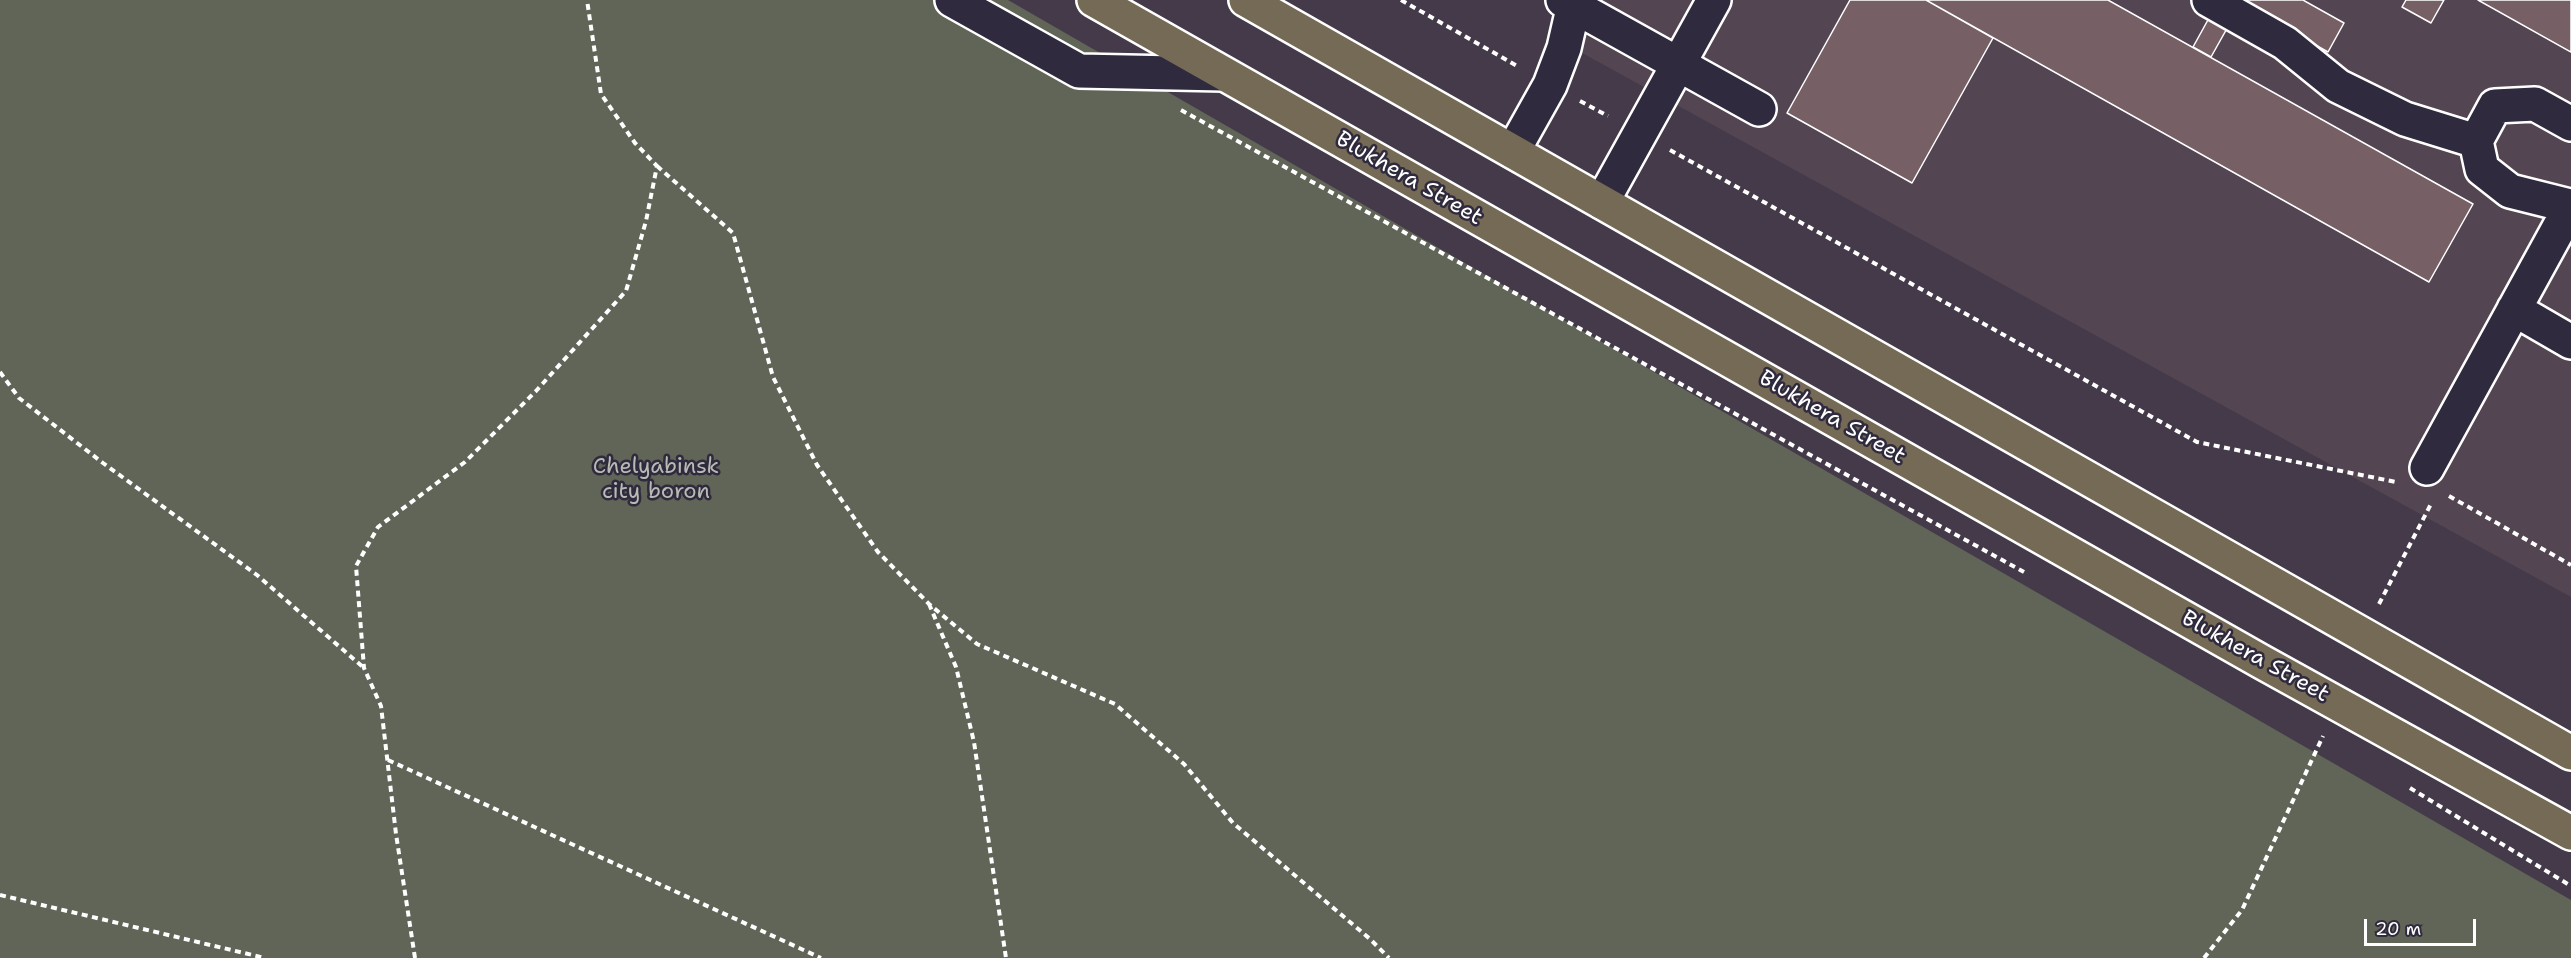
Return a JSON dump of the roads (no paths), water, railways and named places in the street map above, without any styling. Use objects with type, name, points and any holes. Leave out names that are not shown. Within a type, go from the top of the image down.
[{"type":"main road","name":"Blukhera Street","points":[[1094,0],[2262,662],[2571,833]]},
{"type":"main road","points":[[1246,0],[2571,753]]},
{"type":"lane","points":[[952,0],[1079,71],[1223,74]]},
{"type":"lane","points":[[1602,202],[1714,0]]},
{"type":"lane","points":[[2209,0],[2285,43],[2338,86],[2405,119],[2476,141]]},
{"type":"lane","points":[[1513,151],[1550,85],[1564,48],[1571,2],[1759,109]]},
{"type":"lane","points":[[2416,475],[2514,309],[2571,206],[2510,191],[2482,169],[2476,141],[2495,106],[2535,104],[2571,124]]},
{"type":"lane","points":[[2514,309],[2571,342]]},
{"type":"park label","name":"Chelyabinsk city boron","points":[[656,480]]}]
